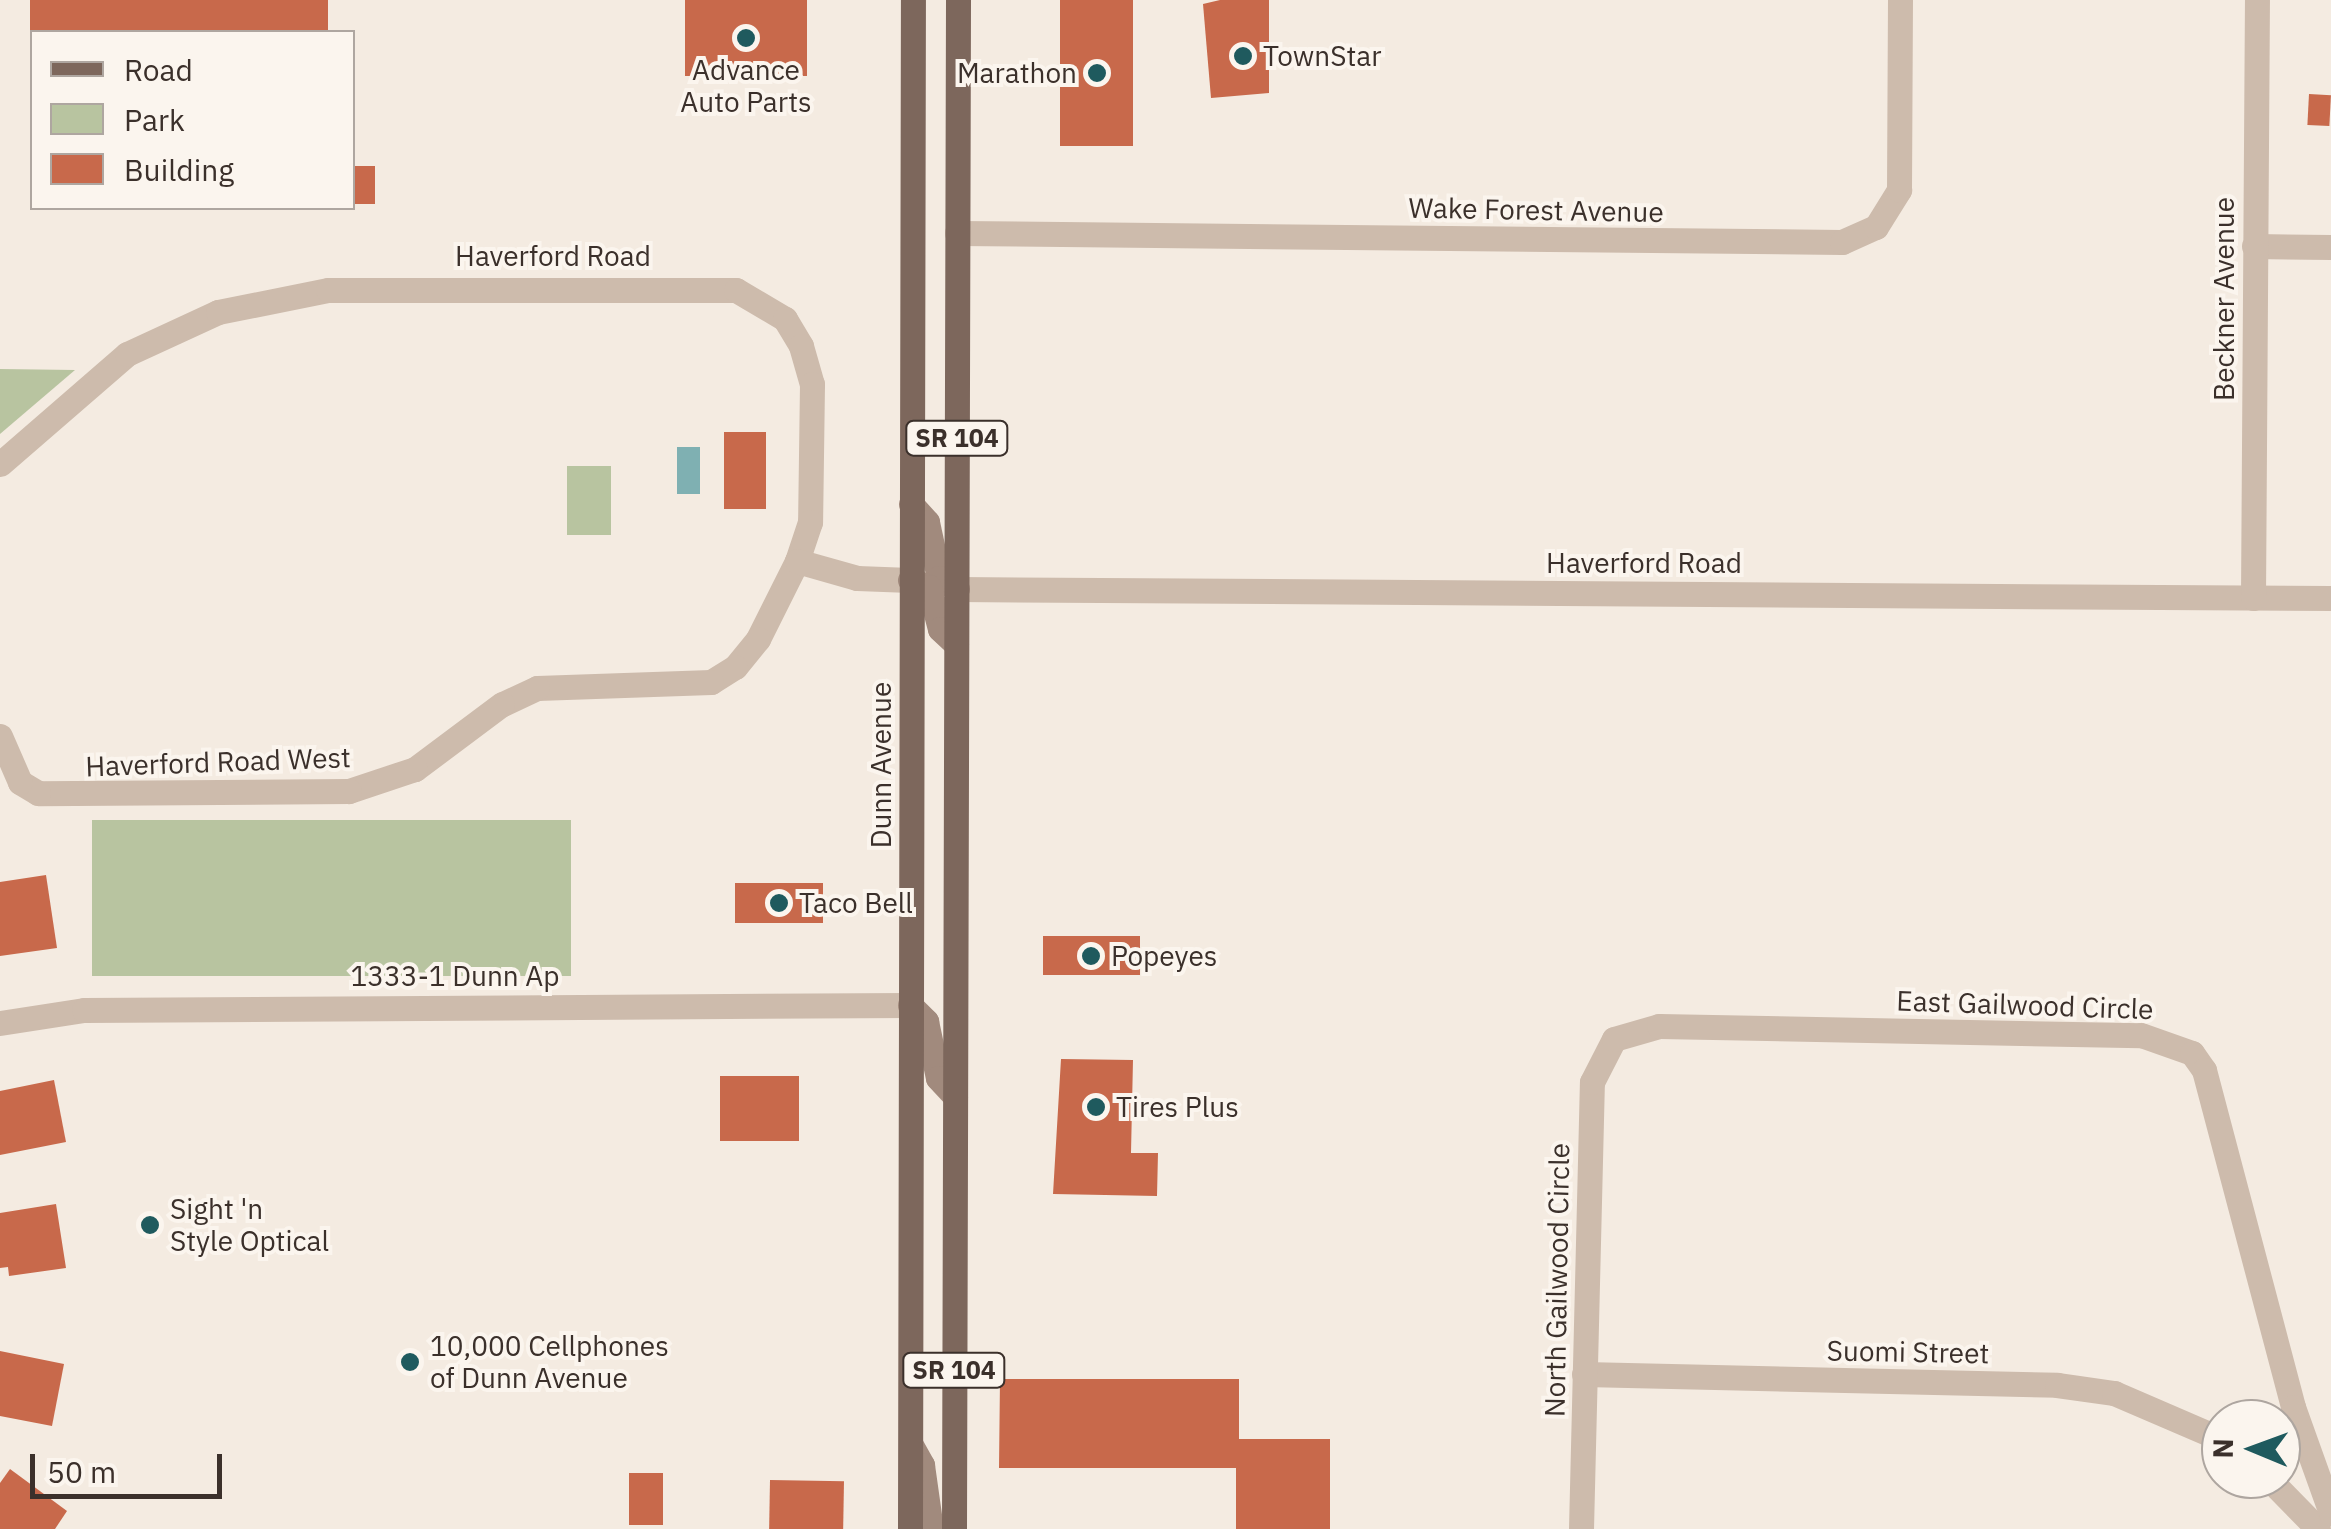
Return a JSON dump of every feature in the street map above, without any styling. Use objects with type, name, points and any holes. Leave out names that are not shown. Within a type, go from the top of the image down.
[{"type":"main road","name":"Dunn Avenue","points":[[910,1529],[912,0]]},
{"type":"main road","name":"SR 104","points":[[954,1529],[958,0]]},
{"type":"main road","points":[[911,504],[928,522],[939,578],[956,589]]},
{"type":"main road","points":[[910,580],[929,587],[940,629],[956,644]]},
{"type":"main road","points":[[910,1005],[926,1021],[938,1078],[955,1096]]},
{"type":"main road","points":[[910,1445],[922,1464],[931,1529]]},
{"type":"street","name":"Wake Forest Avenue","points":[[957,233],[1842,242],[1876,227],[1899,190],[1900,0]]},
{"type":"street","name":"Beckner Avenue","points":[[2253,598],[2257,0]]},
{"type":"street","points":[[2254,246],[2331,246]]},
{"type":"street","name":"Haverford Road","points":[[0,464],[127,354],[218,312],[279,296],[450,286],[714,286],[761,302],[784,320],[808,364],[810,522],[798,561]]},
{"type":"street","points":[[798,561],[857,578],[910,580]]},
{"type":"street","name":"Haverford Road West","points":[[0,736],[20,782],[38,794],[367,788],[416,768],[502,704],[537,688],[711,682],[735,667],[758,639],[798,561]]},
{"type":"street","name":"Haverford Road","points":[[956,589],[2331,598]]},
{"type":"street","name":"1333-1 Dunn Ap","points":[[0,1023],[121,1010],[910,1005]]},
{"type":"street","name":"East Gailwood Circle","points":[[1614,1039],[1659,1026],[2141,1035],[2178,1044],[2204,1070],[2283,1399]]},
{"type":"street","name":"North Gailwood Circle","points":[[1581,1529],[1592,1082],[1614,1039]]},
{"type":"street","name":"Suomi Street","points":[[1584,1374],[2057,1385],[2114,1393],[2201,1430]]},
{"type":"street","name":"East Gailwood Circle","points":[[2301,1446],[2331,1512]]},
{"type":"street","points":[[2289,1499],[2318,1529]]},
{"type":"green space","points":[[0,369],[75,370],[0,434]]},
{"type":"green space","points":[[567,466],[611,466],[611,535],[567,535]]},
{"type":"green space","points":[[92,820],[571,820],[571,976],[92,976]]},
{"type":"water","points":[[677,447],[700,447],[700,494],[677,494]]},
{"type":"building","points":[[30,0],[328,0],[328,30],[30,30]]},
{"type":"building","name":"Advance Auto Parts","points":[[685,0],[807,0],[807,76],[685,76]]},
{"type":"building","name":"Marathon","points":[[1060,0],[1133,0],[1133,146],[1060,146]]},
{"type":"building","name":"TownStar","points":[[1269,0],[1269,93],[1211,98],[1203,4]]},
{"type":"building","points":[[2309,94],[2331,95],[2329,126],[2307,125]]},
{"type":"building","points":[[355,166],[375,166],[375,204],[355,204]]},
{"type":"building","points":[[724,432],[766,432],[766,509],[724,509]]},
{"type":"building","points":[[46,875],[57,948],[0,956],[0,882]]},
{"type":"building","name":"Taco Bell","points":[[735,883],[823,883],[823,923],[735,923]]},
{"type":"building","name":"Popeyes","points":[[1043,936],[1140,936],[1140,975],[1043,975]]},
{"type":"building","name":"Tires Plus","points":[[1061,1059],[1133,1060],[1131,1153],[1158,1153],[1157,1196],[1053,1194]]},
{"type":"building","points":[[720,1076],[799,1076],[799,1141],[720,1141]]},
{"type":"building","points":[[54,1080],[66,1142],[0,1155],[0,1091]]},
{"type":"building","points":[[56,1204],[66,1268],[9,1276],[8,1267],[0,1268],[0,1213]]},
{"type":"building","points":[[0,1351],[64,1364],[52,1426],[0,1416]]},
{"type":"building","points":[[1000,1379],[1239,1379],[1239,1439],[1330,1439],[1330,1529],[1236,1529],[1236,1468],[999,1468]]},
{"type":"building","points":[[10,1469],[67,1511],[55,1529],[0,1529],[0,1483]]},
{"type":"building","points":[[629,1473],[663,1473],[663,1525],[629,1525]]},
{"type":"building","points":[[770,1480],[844,1481],[843,1529],[769,1529]]},
{"type":"place","name":"Advance Auto Parts","points":[[746,38]]},
{"type":"place","name":"TownStar","points":[[1243,56]]},
{"type":"place","name":"Marathon","points":[[1097,73]]},
{"type":"place","name":"Taco Bell","points":[[779,903]]},
{"type":"place","name":"Popeyes","points":[[1091,956]]},
{"type":"place","name":"Tires Plus","points":[[1096,1107]]},
{"type":"place","name":"Sight 'n Style Optical","points":[[150,1225]]},
{"type":"place","name":"10,000 Cellphones of Dunn Avenue","points":[[410,1362]]}]
